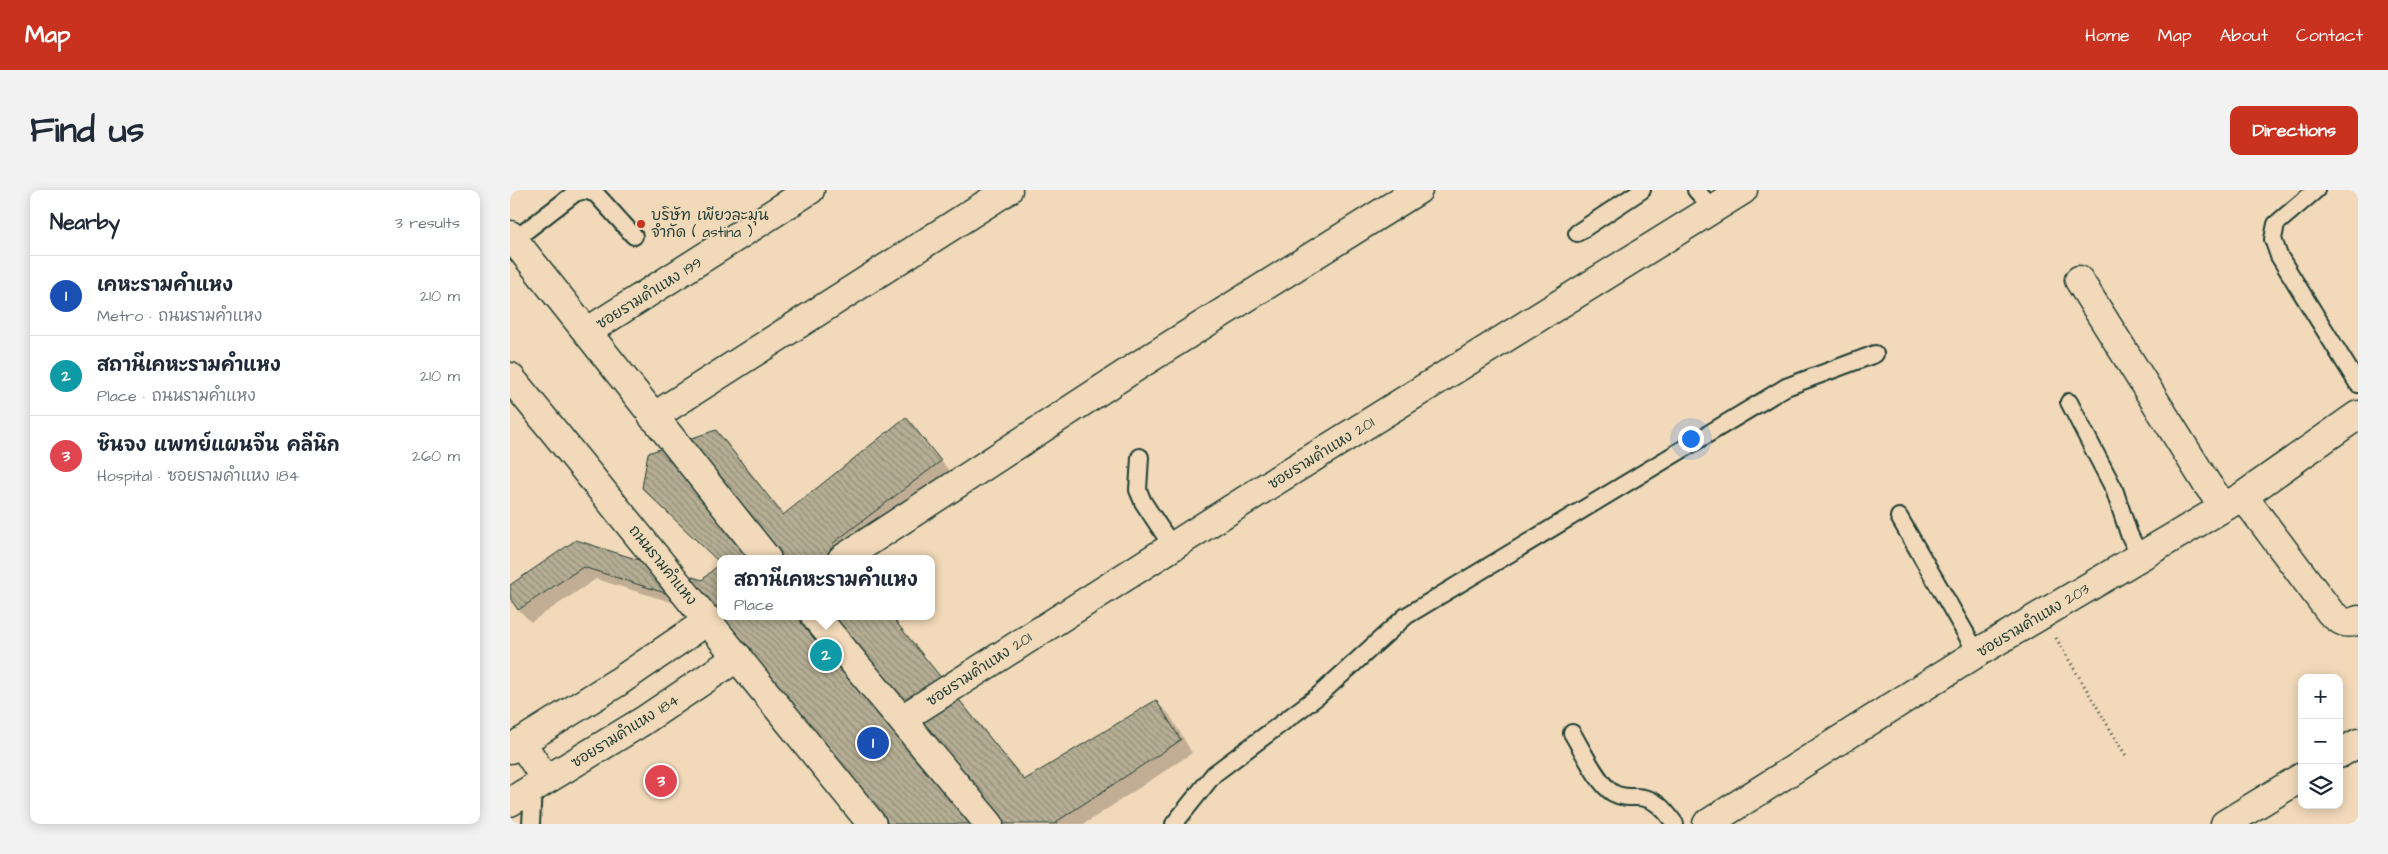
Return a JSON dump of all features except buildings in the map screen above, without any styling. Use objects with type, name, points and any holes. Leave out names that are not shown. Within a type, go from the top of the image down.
[{"type":"street","points":[[653,417],[1008,190]]},
{"type":"street","points":[[848,555],[1142,363],[1418,190]]},
{"type":"street","name":"ซอยรามคำแหง 201","points":[[902,719],[1172,546],[1704,199],[1743,190]]},
{"type":"street","name":"ซอยรามคำแหง 199","points":[[588,331],[806,191]]},
{"type":"street","points":[[512,237],[588,331],[653,417],[765,555]]},
{"type":"street","points":[[2079,280],[2207,484],[2234,502],[2330,612],[2342,622],[2351,624],[2358,620]]},
{"type":"street","name":"ถนนรามคำแหง","points":[[510,377],[709,620],[872,824]]},
{"type":"street","name":"ซอยรามคำแหง 203","points":[[1706,824],[1977,653],[2234,502],[2358,415]]},
{"type":"street","points":[[540,784],[516,746],[618,682],[709,620]]},
{"type":"street","points":[[818,620],[989,824]]},
{"type":"street","name":"ซอยรามคำแหง 184","points":[[510,802],[643,721],[738,657]]},
{"type":"street","points":[[2343,752],[2358,743]]},
{"type":"street","points":[[2225,824],[2298,779]]},
{"type":"lane","points":[[512,237],[575,192],[585,190],[596,194],[634,236]]},
{"type":"lane","points":[[1576,234],[1642,190]]},
{"type":"lane","points":[[2316,190],[2276,224],[2273,239],[2279,256],[2358,384]]},
{"type":"lane","points":[[1174,824],[1214,774],[1318,696],[1406,616],[1786,387],[1875,354]]},
{"type":"lane","points":[[2069,402],[2114,489],[2129,534],[2140,556]]},
{"type":"lane","points":[[1140,457],[1138,490],[1143,502],[1172,546]]},
{"type":"lane","points":[[1899,518],[1977,653]]},
{"type":"lane","points":[[1572,733],[1604,784],[1613,793],[1624,797],[1642,797],[1653,800],[1665,810],[1675,824]]},
{"type":"lane","points":[[531,824],[540,784]]},
{"type":"path","points":[[2042,614],[2126,756]]},
{"type":"place","name":"บริษัท เพียวละมุน จำกัด ( astina )","points":[[641,224]]},
{"type":"place","name":"สถานีเคหะรามคำแหง","points":[[826,655]]},
{"type":"place","name":"เคหะรามคำแหง","points":[[873,743]]},
{"type":"place","name":"ซินจง แพทย์แผนจีน คลีนิก","points":[[661,781]]}]
